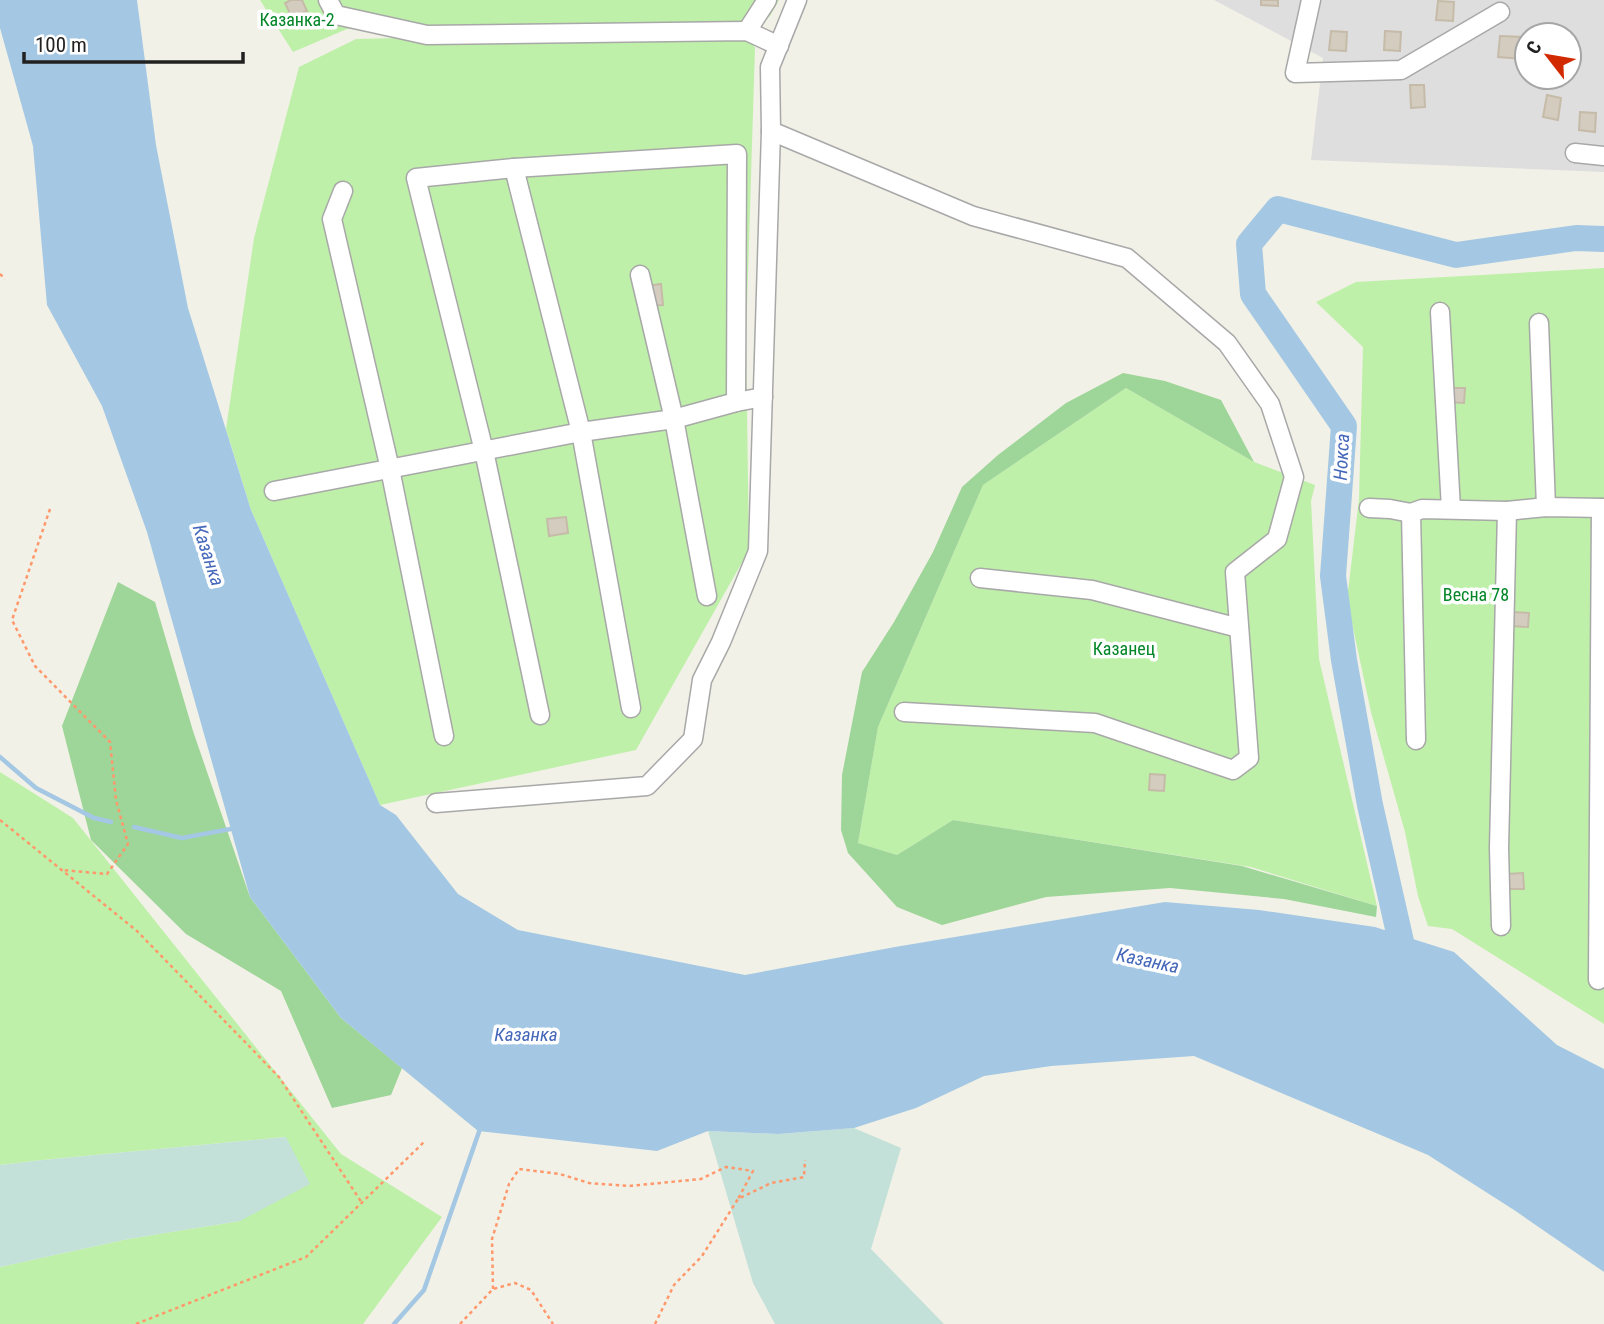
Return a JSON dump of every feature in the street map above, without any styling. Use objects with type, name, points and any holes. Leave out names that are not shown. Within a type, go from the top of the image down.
[{"type":"street","points":[[328,0],[336,15],[427,34],[747,31],[779,46]]},
{"type":"street","points":[[747,31],[767,0]]},
{"type":"street","points":[[436,803],[647,786],[693,739],[702,680],[722,642],[758,551],[771,131],[770,67],[797,0]]},
{"type":"street","points":[[1311,0],[1295,73],[1401,69],[1500,12]]},
{"type":"street","points":[[771,131],[973,216],[1127,258],[1227,343],[1270,404],[1294,477],[1277,539],[1235,572],[1249,758],[1233,770],[1095,723],[904,712]]},
{"type":"street","points":[[1576,153],[1604,156]]},
{"type":"street","points":[[541,715],[484,451],[416,178],[514,168],[737,154],[736,402]]},
{"type":"street","points":[[514,168],[581,432],[631,708]]},
{"type":"street","points":[[343,191],[332,219],[390,469],[444,736]]},
{"type":"street","points":[[640,275],[674,419],[707,596]]},
{"type":"street","points":[[1440,312],[1451,509]]},
{"type":"street","points":[[1539,323],[1546,507]]},
{"type":"street","points":[[274,491],[581,432],[674,419],[763,397]]},
{"type":"street","points":[[1369,508],[1411,513],[1422,509],[1507,511],[1546,507],[1603,508],[1598,980]]},
{"type":"street","points":[[1501,926],[1499,848],[1507,511]]},
{"type":"street","points":[[1411,513],[1416,740]]},
{"type":"street","points":[[980,578],[1092,590],[1239,628]]},
{"type":"path","points":[[0,274],[5,279]]},
{"type":"path","points":[[50,509],[12,620],[35,666],[110,742],[116,800],[128,844],[107,874],[62,870]]},
{"type":"path","points":[[0,820],[137,931],[279,1077],[362,1203]]},
{"type":"path","points":[[136,1324],[306,1257],[424,1142]]},
{"type":"path","points":[[738,1199],[771,1183],[804,1177],[806,1160]]},
{"type":"path","points":[[493,1289],[492,1239],[509,1184],[519,1169],[560,1174],[589,1182],[629,1186],[702,1179],[726,1167],[754,1171],[702,1256],[674,1284],[655,1324]]},
{"type":"path","points":[[460,1324],[493,1289],[515,1283],[531,1290],[553,1324]]},
{"type":"shaded area","points":[[1214,0],[1604,0],[1604,172],[1311,160],[1323,58]]},
{"type":"shaded area","points":[[854,1128],[901,1148],[871,1249],[944,1324],[775,1324],[753,1283],[708,1131],[778,1134]]},
{"type":"shaded area","points":[[286,1137],[310,1184],[240,1221],[128,1239],[0,1267],[0,1165]]},
{"type":"green space","name":"Казанка-2","points":[[260,0],[779,0],[770,16],[753,32],[347,29],[293,52]]},
{"type":"green space","name":"Казанка","points":[[748,37],[755,48],[746,339],[749,550],[636,750],[380,805],[251,510],[226,429],[254,238],[299,67],[356,39]]},
{"type":"green space","name":"Весна 78","points":[[1604,268],[1604,1024],[1452,929],[1428,926],[1371,712],[1347,600],[1359,499],[1363,347],[1316,302],[1356,282]]},
{"type":"green space","points":[[1123,373],[1165,381],[1221,400],[1254,462],[1126,388],[983,485],[878,727],[858,843],[897,855],[953,820],[1242,866],[1377,906],[1376,917],[1284,899],[1170,888],[1046,897],[942,925],[897,907],[848,853],[841,830],[842,775],[862,672],[933,552],[962,487],[998,455],[1066,403]]},
{"type":"green space","name":"Казанец","points":[[1126,388],[1254,462],[1315,485],[1311,501],[1319,659],[1377,906],[1251,867],[953,820],[897,855],[858,843],[878,727],[983,485]]},
{"type":"green space","points":[[118,582],[155,602],[193,731],[250,897],[341,1018],[402,1068],[391,1095],[332,1108],[281,991],[186,934],[91,840],[62,726]]},
{"type":"green space","points":[[0,772],[73,818],[341,1154],[442,1217],[363,1324],[0,1324],[0,1267],[128,1239],[240,1221],[285,1137],[0,1165]]},
{"type":"water","name":"Казанка","points":[[0,0],[137,0],[156,145],[188,308],[251,510],[380,805],[396,815],[458,894],[518,930],[745,975],[1165,902],[1259,910],[1375,927],[1454,952],[1557,1045],[1604,1069],[1604,1272],[1428,1155],[1194,1056],[1051,1066],[984,1076],[916,1108],[854,1128],[778,1134],[708,1131],[657,1151],[478,1131],[341,1018],[250,897],[147,532],[102,406],[47,305],[33,146],[0,28]]},
{"type":"building","points":[[302,0],[307,11],[292,18],[285,3]]},
{"type":"building","points":[[1261,0],[1278,0],[1278,6],[1261,5]]},
{"type":"building","points":[[1438,1],[1454,2],[1453,21],[1436,20]]},
{"type":"building","points":[[1331,31],[1347,32],[1346,51],[1329,50]]},
{"type":"building","points":[[1385,31],[1401,32],[1400,51],[1384,50]]},
{"type":"building","points":[[1500,36],[1513,37],[1513,58],[1498,57]]},
{"type":"building","points":[[1410,85],[1424,85],[1425,107],[1411,108]]},
{"type":"building","points":[[1547,95],[1561,98],[1558,120],[1543,117]]},
{"type":"building","points":[[1580,112],[1596,113],[1595,132],[1579,130]]},
{"type":"building","points":[[661,284],[663,305],[649,306],[646,286]]},
{"type":"building","points":[[1448,388],[1465,388],[1464,403],[1448,402]]},
{"type":"building","points":[[566,517],[568,533],[549,536],[547,519]]},
{"type":"building","points":[[1511,612],[1529,613],[1528,627],[1510,626]]},
{"type":"building","points":[[1150,774],[1165,775],[1164,791],[1149,790]]},
{"type":"building","points":[[1523,873],[1524,889],[1507,889],[1507,874]]},
{"type":"waterway","name":"Нокса","points":[[1407,968],[1370,805],[1344,660],[1333,576],[1344,426],[1253,294],[1249,244],[1278,209],[1456,255],[1576,238],[1604,239]]},
{"type":"waterway","points":[[0,757],[36,788],[94,818],[111,822]]},
{"type":"waterway","points":[[134,827],[182,838],[236,828]]},
{"type":"waterway","points":[[394,1324],[424,1290],[481,1126]]}]
